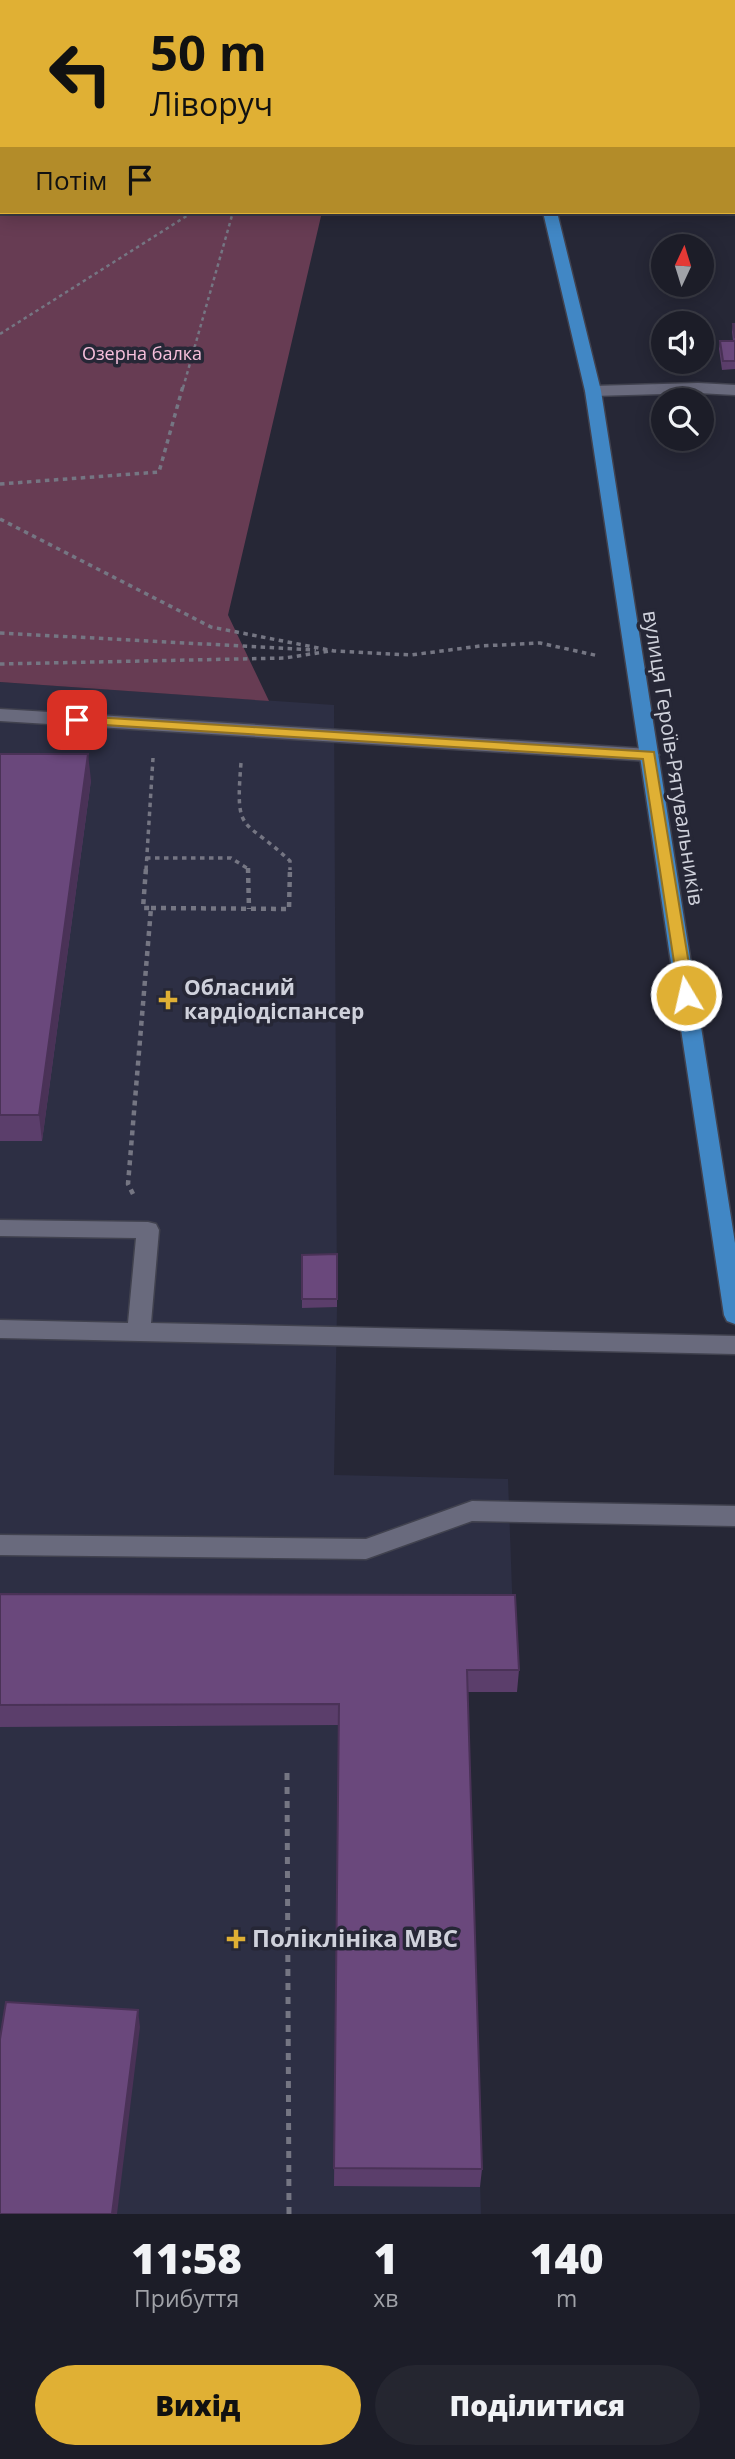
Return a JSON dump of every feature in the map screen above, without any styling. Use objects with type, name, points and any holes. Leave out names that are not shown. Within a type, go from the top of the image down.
[{"type":"main road","name":"вулиця Героїв-Рятувальників","points":[[550,214],[593,391],[735,1315]]},
{"type":"lane","points":[[593,391],[698,387],[735,390]]},
{"type":"lane","points":[[0,715],[650,755]]},
{"type":"lane","points":[[0,1228],[148,1230],[139,1332]]},
{"type":"lane","points":[[0,1329],[735,1345]]},
{"type":"lane","points":[[0,1545],[366,1549],[472,1511],[735,1516]]},
{"type":"path","points":[[0,334],[190,214]]},
{"type":"path","points":[[0,484],[159,472],[232,214]]},
{"type":"path","points":[[0,519],[211,627],[334,651]]},
{"type":"path","points":[[0,633],[411,655],[480,646],[540,643],[587,654],[635,660]]},
{"type":"path","points":[[0,664],[285,658],[334,651]]},
{"type":"path","points":[[155,725],[143,908],[289,909],[290,861],[282,851],[250,829],[240,815],[242,731]]},
{"type":"path","points":[[146,858],[231,858],[250,869],[249,909]]},
{"type":"path","points":[[148,1230],[128,1184],[151,908]]},
{"type":"path","points":[[288,1773],[289,2214]]},
{"type":"shaded area","points":[[0,682],[334,705],[337,1307],[334,1475],[508,1479],[513,1617],[465,1692],[481,2214],[0,2214]]},
{"type":"green space","name":"Озерна балка","points":[[0,214],[322,214],[228,615],[269,701],[0,682]]},
{"type":"building","points":[[720,341],[735,341],[735,361],[723,361]]},
{"type":"building","points":[[0,754],[88,754],[39,1115],[0,1115]]},
{"type":"building","points":[[337,1254],[337,1299],[302,1299],[302,1255]]},
{"type":"building","points":[[0,1594],[515,1595],[519,1670],[467,1670],[482,2169],[334,2168],[339,1704],[0,1705]]},
{"type":"building","points":[[6,2002],[138,2010],[112,2214],[0,2214],[0,2039]]},
{"type":"place","name":"Обласний кардіодіспансер","points":[[168,1000]]},
{"type":"place","name":"Поліклініка МВС","points":[[236,1939]]},
{"type":"route","points":[[77,720],[650,755],[686,995]]}]
